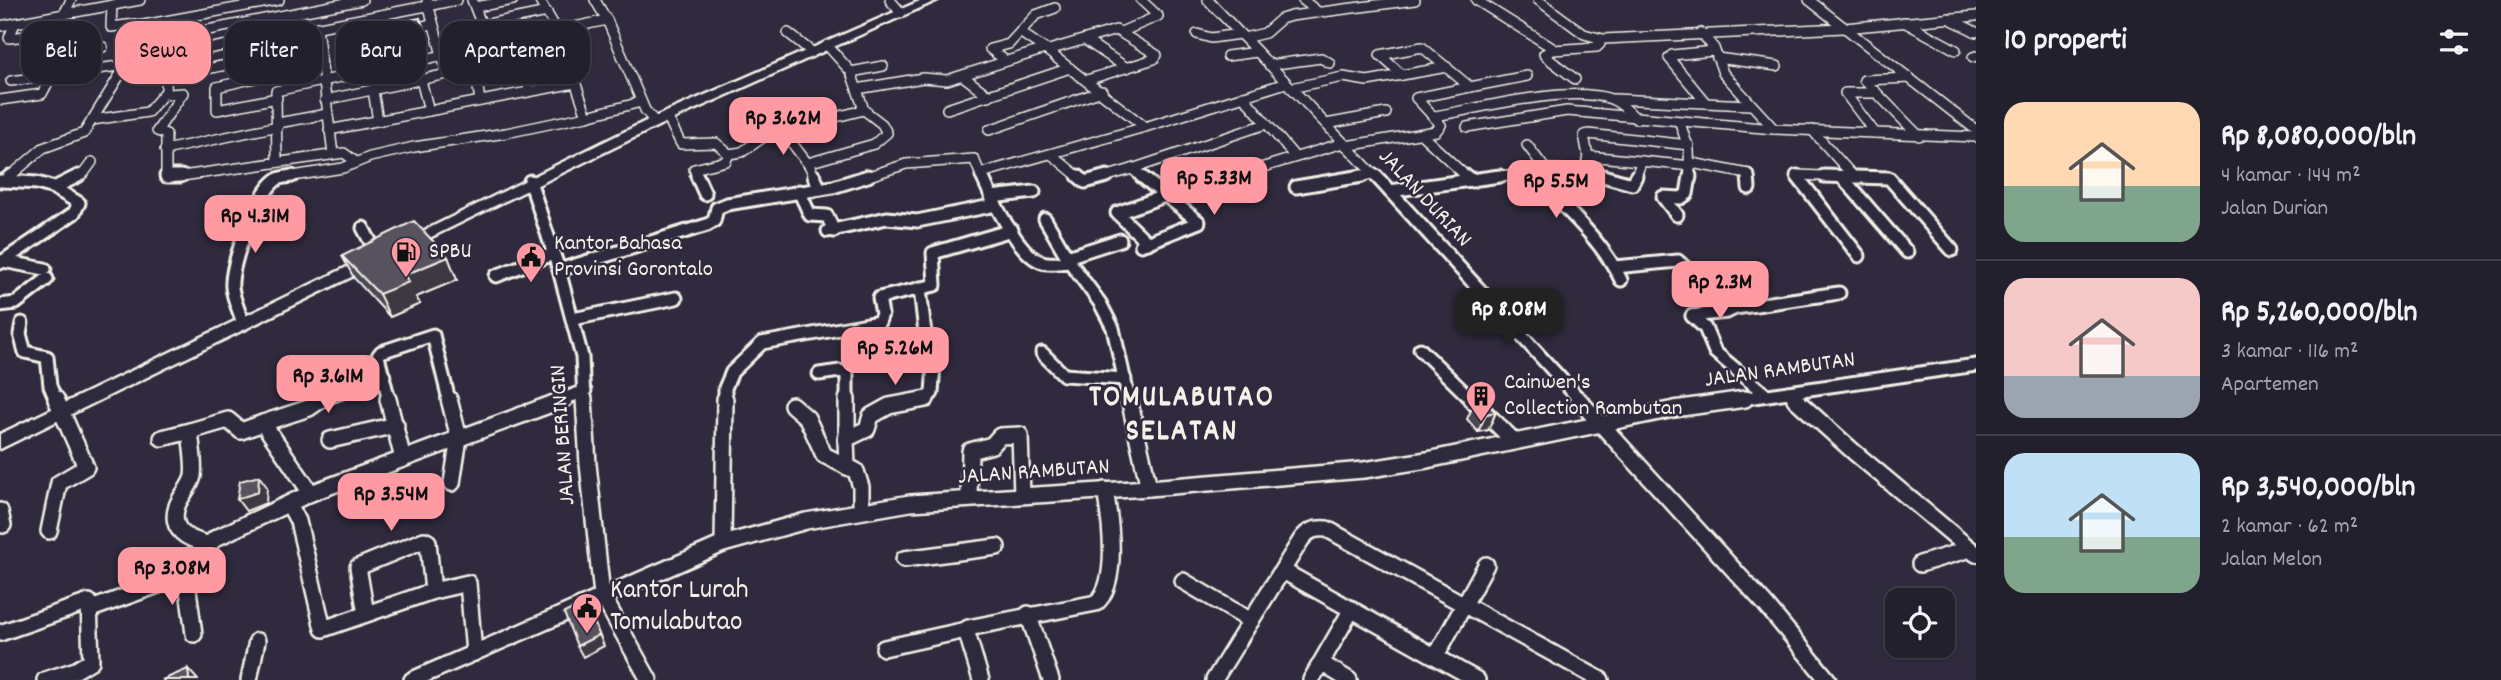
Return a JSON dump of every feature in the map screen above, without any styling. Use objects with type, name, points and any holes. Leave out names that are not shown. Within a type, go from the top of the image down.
[{"type":"highway","points":[[0,442],[530,181],[661,119],[932,0]]},
{"type":"street","points":[[64,14],[71,0]]},
{"type":"street","points":[[0,26],[140,0]]},
{"type":"street","points":[[167,21],[278,0]]},
{"type":"street","points":[[255,21],[333,3],[362,0]]},
{"type":"street","points":[[349,21],[428,3],[457,0]]},
{"type":"street","points":[[481,21],[474,3],[513,0]]},
{"type":"street","points":[[540,0],[552,21]]},
{"type":"street","points":[[596,0],[642,102],[661,119],[681,144],[716,143],[729,154],[742,152],[768,134],[864,110]]},
{"type":"street","points":[[890,0],[901,13]]},
{"type":"street","points":[[1121,32],[1158,16],[1140,0]]},
{"type":"street","name":"JALAN DURIAN","points":[[1208,0],[1390,191],[1765,604],[1828,680]]},
{"type":"street","points":[[1303,0],[1318,12]]},
{"type":"street","points":[[1332,0],[1342,10]]},
{"type":"street","points":[[1197,34],[1211,38],[1265,33],[1281,19],[1415,0]]},
{"type":"street","points":[[1476,0],[1534,33],[1538,40],[1553,50]]},
{"type":"street","points":[[1538,0],[1578,30],[1597,38],[1844,27],[1976,16]]},
{"type":"street","points":[[1809,0],[1976,130]]},
{"type":"street","points":[[428,3],[440,50]]},
{"type":"street","points":[[112,5],[112,27],[115,27]]},
{"type":"street","points":[[1006,61],[990,49],[1009,44],[1036,15],[1055,8]]},
{"type":"street","points":[[233,9],[234,21]]},
{"type":"street","points":[[311,10],[314,21]]},
{"type":"street","points":[[503,21],[547,12]]},
{"type":"street","points":[[1948,18],[1976,32]]},
{"type":"street","points":[[590,23],[607,20]]},
{"type":"street","points":[[1903,22],[1956,50]]},
{"type":"street","points":[[15,23],[9,38],[21,37]]},
{"type":"street","points":[[426,25],[433,24]]},
{"type":"street","points":[[857,89],[923,78],[945,80],[963,76],[1112,30],[1121,32],[1157,55],[1154,59],[1087,80]]},
{"type":"street","points":[[1020,32],[1102,91],[1145,127]]},
{"type":"street","points":[[788,33],[819,48],[851,72],[864,110],[882,124],[887,132],[884,138],[874,144],[816,159],[808,164]]},
{"type":"street","points":[[1701,33],[1716,55],[1723,73],[1774,129]]},
{"type":"street","points":[[1575,79],[1545,56],[1546,53],[1553,50],[1597,47],[1600,44],[1597,38]]},
{"type":"street","points":[[1085,40],[1126,68]]},
{"type":"street","points":[[1402,75],[1381,57],[1382,54],[1424,47],[1470,87]]},
{"type":"street","points":[[1227,56],[1257,52]]},
{"type":"street","points":[[230,84],[217,87],[217,110],[325,80],[440,54]]},
{"type":"street","points":[[1706,103],[1669,58],[1672,55],[1716,55],[1777,66]]},
{"type":"street","points":[[1269,65],[1321,58],[1330,63]]},
{"type":"street","points":[[322,62],[333,154]]},
{"type":"street","points":[[851,72],[883,66]]},
{"type":"street","points":[[982,173],[1243,96],[1343,77],[1367,81],[1447,67]]},
{"type":"street","points":[[947,109],[1070,68]]},
{"type":"street","points":[[963,76],[989,96]]},
{"type":"street","points":[[1225,189],[1254,176],[1254,170],[1295,157],[1345,145],[1422,135],[1441,125],[1416,98],[1527,76]]},
{"type":"street","points":[[1910,78],[1865,80],[1919,136]]},
{"type":"street","points":[[10,81],[21,80]]},
{"type":"street","points":[[3,181],[31,156],[49,145],[84,133],[115,83]]},
{"type":"street","points":[[0,100],[43,94],[48,84]]},
{"type":"street","points":[[92,120],[148,112],[166,91],[167,84]]},
{"type":"street","points":[[274,84],[278,162]]},
{"type":"street","points":[[325,100],[402,84]]},
{"type":"street","points":[[422,84],[429,111]]},
{"type":"street","points":[[477,84],[480,101]]},
{"type":"street","points":[[528,84],[530,91]]},
{"type":"street","points":[[329,131],[569,84]]},
{"type":"street","points":[[575,84],[586,116]]},
{"type":"street","points":[[373,90],[379,121]]},
{"type":"street","points":[[166,91],[169,94],[183,93],[157,131],[166,133],[166,177],[344,153],[356,162]]},
{"type":"street","points":[[989,130],[1102,91]]},
{"type":"street","points":[[1875,93],[1845,93],[1875,134]]},
{"type":"street","points":[[1243,96],[1295,157]]},
{"type":"street","points":[[1435,116],[1572,96],[1751,105]]},
{"type":"street","points":[[1610,99],[1626,108],[1636,118]]},
{"type":"street","points":[[243,324],[232,286],[234,266],[253,215],[268,188],[278,178],[343,167],[414,147],[498,135],[642,102]]},
{"type":"street","points":[[1467,127],[1562,111],[1774,129],[1976,137]]},
{"type":"street","points":[[1326,124],[1386,113]]},
{"type":"street","points":[[165,150],[327,114]]},
{"type":"street","points":[[1677,215],[1664,197],[1681,198],[1687,194],[1692,164],[1689,145],[1680,123]]},
{"type":"street","points":[[1051,153],[1085,182],[1266,124]]},
{"type":"street","points":[[782,130],[808,164],[820,190]]},
{"type":"street","points":[[1812,130],[1907,252]]},
{"type":"street","points":[[1585,171],[1588,156],[1584,135],[1588,134],[1689,145]]},
{"type":"street","points":[[1422,135],[1472,181]]},
{"type":"street","points":[[1527,145],[1546,170]]},
{"type":"street","points":[[705,194],[694,169],[726,161],[729,154]]},
{"type":"street","points":[[1588,156],[1692,164],[1748,174],[1749,188]]},
{"type":"street","points":[[559,270],[707,225],[714,221],[718,208],[727,204],[799,191],[820,190],[858,181],[883,169],[920,162],[972,158],[976,160],[994,201],[1032,259],[1049,263],[1068,260],[1120,240]]},
{"type":"street","points":[[1390,191],[1546,170],[1585,171],[1632,184],[1642,161]]},
{"type":"street","points":[[54,188],[84,173],[92,162]]},
{"type":"street","points":[[1132,169],[1167,195],[1199,222],[1145,244],[1116,214],[1167,195]]},
{"type":"street","points":[[1531,173],[1564,205],[1615,267],[1621,280]]},
{"type":"street","points":[[1296,187],[1373,174]]},
{"type":"street","points":[[1858,256],[1796,175],[1889,178],[1952,250]]},
{"type":"street","points":[[2,262],[74,213],[79,203],[54,188],[37,183],[3,181]]},
{"type":"street","name":"JALAN BERINGIN","points":[[530,181],[559,270],[582,357],[588,464],[602,595],[649,680]]},
{"type":"street","points":[[799,191],[810,215],[827,216],[831,231],[887,218],[917,221],[1034,192]]},
{"type":"street","points":[[1045,219],[1068,260],[1093,293],[1113,328],[1149,488]]},
{"type":"street","points":[[363,228],[379,256]]},
{"type":"street","points":[[723,544],[725,388],[732,372],[762,343],[875,324],[881,320],[879,298],[936,283],[933,253],[1012,230]]},
{"type":"street","points":[[496,276],[553,254]]},
{"type":"street","points":[[1615,267],[1678,261],[1722,301],[1735,308]]},
{"type":"street","points":[[2,262],[46,274]]},
{"type":"street","points":[[1,307],[16,303],[46,274]]},
{"type":"street","points":[[847,437],[867,429],[869,419],[875,413],[898,403],[924,401],[932,393],[934,364],[925,333],[920,288]]},
{"type":"street","points":[[1766,395],[1714,352],[1705,328],[1692,316],[1839,293]]},
{"type":"street","points":[[573,319],[676,298]]},
{"type":"street","points":[[22,323],[20,334],[25,352],[47,357],[51,372],[48,382],[86,467],[59,483],[49,531]]},
{"type":"street","points":[[403,459],[378,356],[381,352],[433,335],[460,438],[452,484]]},
{"type":"street","points":[[1420,349],[1514,441]]},
{"type":"street","points":[[1042,353],[1052,359],[1057,370],[1064,375],[1125,379]]},
{"type":"street","name":"JALAN RAMBUTAN","points":[[412,680],[723,544],[794,524],[861,510],[887,505],[1149,488],[1364,470],[1600,422],[1976,365]]},
{"type":"street","points":[[819,374],[840,371],[847,374],[847,467]]},
{"type":"street","points":[[162,438],[228,420],[241,431],[309,408],[326,396],[384,376]]},
{"type":"street","points":[[91,609],[186,575],[207,544],[312,493],[585,391]]},
{"type":"street","points":[[1788,392],[1854,452],[1973,551]]},
{"type":"street","points":[[792,405],[807,418],[824,455],[856,471],[860,480],[861,510]]},
{"type":"street","points":[[263,423],[312,493]]},
{"type":"street","points":[[330,440],[396,425]]},
{"type":"street","points":[[190,431],[193,477],[176,508],[178,526],[182,535],[188,539],[207,544]]},
{"type":"street","points":[[969,499],[970,451],[992,445],[1000,436],[1013,434],[1020,435],[1022,445],[1022,495]]},
{"type":"street","points":[[884,648],[1028,614],[1096,603],[1102,598],[1113,550],[1113,526],[1105,490]]},
{"type":"street","points":[[289,504],[298,522],[323,629],[433,591],[468,583],[474,653]]},
{"type":"street","points":[[1214,680],[1311,528],[1327,529],[1601,680]]},
{"type":"street","points":[[366,614],[358,567],[424,540],[428,542],[433,591]]},
{"type":"street","points":[[904,559],[997,547]]},
{"type":"street","points":[[1920,565],[1973,551]]},
{"type":"street","points":[[1436,656],[1486,565]]},
{"type":"street","points":[[1283,571],[1477,680]]},
{"type":"street","points":[[186,575],[194,634]]},
{"type":"street","points":[[1183,581],[1251,621]]},
{"type":"street","points":[[0,633],[89,602],[91,661],[76,670],[46,680]]},
{"type":"street","points":[[1311,680],[1352,609]]},
{"type":"street","points":[[1028,614],[1051,680]]},
{"type":"street","points":[[966,630],[981,680]]},
{"type":"street","points":[[249,680],[257,641]]},
{"type":"street","points":[[1321,663],[1349,680]]},
{"type":"building","points":[[414,221],[448,257],[404,275],[409,282],[379,294],[342,256]]},
{"type":"building","points":[[1483,400],[1496,412],[1486,414],[1475,401]]},
{"type":"building","points":[[259,476],[258,492],[237,499],[240,481]]},
{"type":"building","name":"Kantor Lurah Tomulabutao","points":[[586,603],[599,635],[577,646],[564,613]]},
{"type":"building","points":[[188,669],[189,680],[162,680]]},
{"type":"place","name":"SPBU","points":[[406,279]]},
{"type":"place","name":"Kantor Bahasa Provinsi Gorontalo","points":[[531,284]]},
{"type":"place","name":"Cainwen's Collection Rambutan","points":[[1481,423]]},
{"type":"place","name":"Kantor Lurah Tomulabutao","points":[[587,635]]},
{"type":"district","name":"TOMULABUTAO SELATAN","points":[[1182,416]]}]
